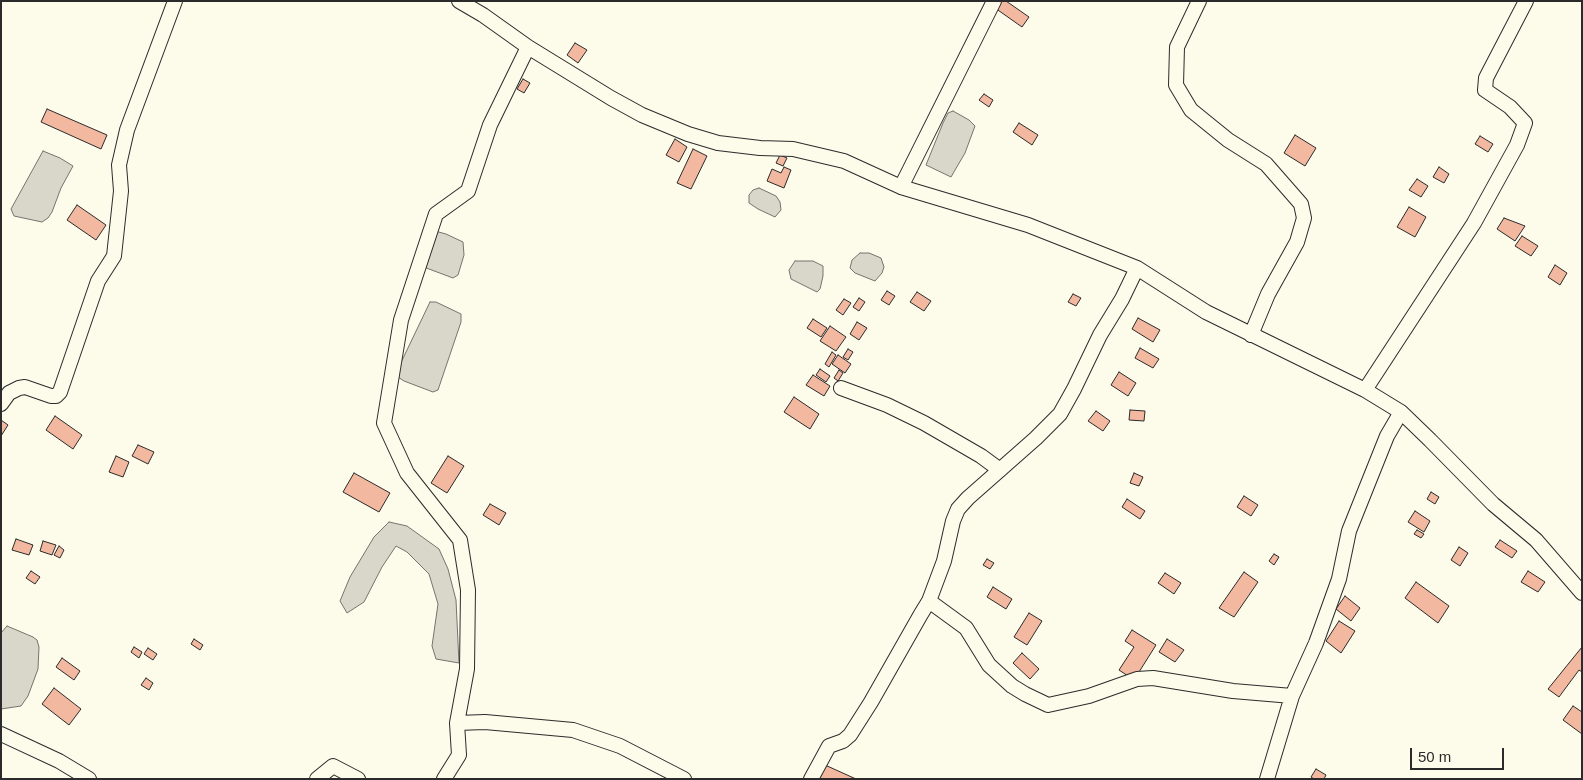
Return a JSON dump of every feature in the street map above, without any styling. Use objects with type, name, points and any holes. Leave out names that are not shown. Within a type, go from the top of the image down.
[{"type":"street","points":[[1,404],[9,393],[19,388],[26,387],[51,396],[56,396],[60,392],[98,281],[114,256],[121,191],[119,165],[126,130],[175,1]]},
{"type":"street","points":[[459,1],[528,47],[642,115],[688,134],[718,143],[760,148],[793,149],[844,161],[901,187],[1028,225],[1137,268],[1206,312],[1251,336],[1365,390],[1401,412],[1493,504],[1536,540],[1582,594]]},
{"type":"street","points":[[901,187],[994,1]]},
{"type":"street","points":[[1199,1],[1177,47],[1176,84],[1191,110],[1228,140],[1266,164],[1302,204],[1304,218],[1296,242],[1268,294],[1251,336]]},
{"type":"street","points":[[1365,390],[1474,223],[1517,145],[1525,123],[1510,107],[1484,90],[1486,78],[1526,1]]},
{"type":"street","points":[[444,779],[459,755],[457,723],[466,669],[468,590],[460,540],[407,473],[384,423],[401,320],[436,214],[468,191],[490,125],[528,47]]},
{"type":"street","points":[[811,779],[829,746],[843,741],[855,727],[929,601],[944,561],[953,521],[958,509],[1060,414],[1137,268]]},
{"type":"street","points":[[840,388],[887,405],[909,416],[981,456],[1000,470]]},
{"type":"street","points":[[1267,779],[1292,696],[1323,624],[1339,578],[1349,531],[1371,472],[1387,436],[1401,412]]},
{"type":"street","points":[[929,601],[966,628],[989,665],[1012,686],[1048,705],[1089,696],[1137,679],[1153,678],[1233,691],[1292,696]]},
{"type":"street","points":[[457,723],[485,722],[573,730],[620,746],[684,779]]},
{"type":"street","points":[[1,734],[18,741],[81,777]]},
{"type":"street","points":[[317,779],[333,766],[358,779]]},
{"type":"shaded area","points":[[953,111],[969,120],[975,126],[965,153],[951,177],[926,165],[948,113]]},
{"type":"shaded area","points":[[43,151],[73,166],[48,218],[42,222],[14,216],[11,209]]},
{"type":"shaded area","points":[[759,188],[776,196],[780,202],[781,210],[775,217],[749,203],[749,195],[753,190]]},
{"type":"shaded area","points":[[435,231],[463,242],[464,255],[458,275],[453,278],[421,266]]},
{"type":"shaded area","points":[[860,253],[869,253],[881,258],[884,267],[882,273],[875,281],[855,273],[850,268],[852,260]]},
{"type":"shaded area","points":[[795,261],[813,261],[823,266],[820,289],[817,292],[791,279],[789,270]]},
{"type":"shaded area","points":[[430,302],[436,302],[461,314],[461,322],[438,390],[433,392],[404,381],[395,375]]},
{"type":"shaded area","points":[[389,522],[407,526],[439,549],[448,569],[456,600],[459,663],[436,659],[432,646],[438,604],[429,574],[407,552],[396,546],[382,567],[364,602],[347,613],[340,601],[350,577],[374,537]]},
{"type":"shaded area","points":[[7,626],[37,640],[39,647],[38,669],[28,696],[21,706],[1,709],[1,633]]},
{"type":"building","points":[[999,1],[1006,1],[1029,17],[1022,27],[995,8]]},
{"type":"building","points":[[575,43],[587,50],[578,63],[567,55]]},
{"type":"building","points":[[523,79],[530,83],[524,93],[517,89]]},
{"type":"building","points":[[984,94],[993,100],[989,107],[979,100]]},
{"type":"building","points":[[47,109],[107,135],[101,149],[41,122]]},
{"type":"building","points":[[1019,123],[1038,135],[1032,145],[1013,132]]},
{"type":"building","points":[[1295,135],[1316,148],[1305,166],[1284,153]]},
{"type":"building","points":[[1480,136],[1493,144],[1488,152],[1475,144]]},
{"type":"building","points":[[675,139],[687,147],[679,162],[666,155]]},
{"type":"building","points":[[693,149],[707,156],[691,189],[677,183]]},
{"type":"building","points":[[780,155],[787,158],[783,166],[776,163]]},
{"type":"building","points":[[784,167],[791,170],[784,188],[767,181],[772,169],[781,173]]},
{"type":"building","points":[[1439,167],[1449,174],[1444,183],[1433,177]]},
{"type":"building","points":[[1417,179],[1428,186],[1421,197],[1409,190]]},
{"type":"building","points":[[77,205],[106,225],[96,240],[67,220]]},
{"type":"building","points":[[1409,207],[1426,217],[1415,237],[1397,227]]},
{"type":"building","points":[[1504,218],[1525,226],[1515,241],[1497,229]]},
{"type":"building","points":[[1522,236],[1538,246],[1531,256],[1515,246]]},
{"type":"building","points":[[1555,265],[1567,273],[1560,285],[1548,277]]},
{"type":"building","points":[[887,291],[895,296],[889,305],[881,300]]},
{"type":"building","points":[[917,292],[931,301],[924,311],[910,302]]},
{"type":"building","points":[[1073,294],[1081,298],[1076,306],[1068,302]]},
{"type":"building","points":[[859,298],[865,302],[859,311],[853,307]]},
{"type":"building","points":[[844,299],[851,303],[843,315],[836,310]]},
{"type":"building","points":[[1138,318],[1160,330],[1153,342],[1132,329]]},
{"type":"building","points":[[813,319],[827,328],[821,337],[807,328]]},
{"type":"building","points":[[857,322],[867,328],[859,340],[850,334]]},
{"type":"building","points":[[830,326],[846,337],[836,351],[820,341]]},
{"type":"building","points":[[1140,348],[1159,359],[1153,368],[1135,358]]},
{"type":"building","points":[[848,349],[853,352],[848,360],[843,357]]},
{"type":"building","points":[[832,352],[836,355],[829,367],[825,364]]},
{"type":"building","points":[[838,355],[851,364],[845,373],[832,364]]},
{"type":"building","points":[[820,369],[830,376],[826,382],[816,375]]},
{"type":"building","points":[[839,370],[843,373],[838,381],[834,378]]},
{"type":"building","points":[[1119,372],[1136,383],[1128,396],[1111,385]]},
{"type":"building","points":[[813,375],[830,386],[824,396],[806,385]]},
{"type":"building","points":[[794,397],[819,414],[810,429],[784,412]]},
{"type":"building","points":[[1130,410],[1145,411],[1144,421],[1129,420]]},
{"type":"building","points":[[1096,411],[1110,421],[1103,431],[1088,421]]},
{"type":"building","points":[[55,416],[82,435],[73,449],[46,430]]},
{"type":"building","points":[[1,420],[8,425],[1,436]]},
{"type":"building","points":[[138,445],[154,452],[148,464],[132,456]]},
{"type":"building","points":[[116,456],[129,462],[123,477],[109,472]]},
{"type":"building","points":[[448,456],[464,466],[447,493],[431,483]]},
{"type":"building","points":[[354,473],[390,493],[379,512],[343,492]]},
{"type":"building","points":[[1134,473],[1143,477],[1139,486],[1130,483]]},
{"type":"building","points":[[1431,492],[1439,497],[1435,504],[1427,499]]},
{"type":"building","points":[[1244,496],[1258,505],[1251,516],[1237,507]]},
{"type":"building","points":[[1127,499],[1145,511],[1140,519],[1122,507]]},
{"type":"building","points":[[490,504],[506,513],[499,525],[483,515]]},
{"type":"building","points":[[1415,511],[1430,521],[1424,532],[1408,522]]},
{"type":"building","points":[[1417,530],[1424,534],[1421,538],[1414,534]]},
{"type":"building","points":[[16,539],[33,545],[29,555],[12,550]]},
{"type":"building","points":[[1500,540],[1517,551],[1512,558],[1495,547]]},
{"type":"building","points":[[43,541],[56,545],[52,555],[40,551]]},
{"type":"building","points":[[59,546],[64,550],[60,558],[54,555]]},
{"type":"building","points":[[1459,547],[1468,553],[1460,566],[1451,560]]},
{"type":"building","points":[[1274,554],[1279,557],[1274,565],[1269,561]]},
{"type":"building","points":[[987,559],[994,563],[990,569],[983,565]]},
{"type":"building","points":[[31,571],[40,577],[35,584],[26,578]]},
{"type":"building","points":[[1528,571],[1545,582],[1538,592],[1521,582]]},
{"type":"building","points":[[1244,572],[1258,582],[1234,617],[1219,608]]},
{"type":"building","points":[[1165,573],[1181,583],[1174,594],[1158,583]]},
{"type":"building","points":[[1416,582],[1449,606],[1438,623],[1405,598]]},
{"type":"building","points":[[993,587],[1012,599],[1006,609],[987,597]]},
{"type":"building","points":[[1345,596],[1360,608],[1351,621],[1336,609]]},
{"type":"building","points":[[1029,613],[1042,621],[1027,645],[1014,637]]},
{"type":"building","points":[[1339,621],[1355,631],[1341,653],[1326,641]]},
{"type":"building","points":[[1132,630],[1156,645],[1134,680],[1119,670],[1134,647],[1125,641]]},
{"type":"building","points":[[194,639],[203,645],[200,650],[191,644]]},
{"type":"building","points":[[1167,639],[1184,650],[1175,662],[1159,652]]},
{"type":"building","points":[[134,647],[142,652],[139,658],[131,652]]},
{"type":"building","points":[[1582,647],[1582,672],[1579,670],[1559,697],[1548,689]]},
{"type":"building","points":[[148,648],[157,654],[153,660],[144,654]]},
{"type":"building","points":[[1022,653],[1039,669],[1030,679],[1013,663]]},
{"type":"building","points":[[62,658],[80,671],[74,680],[56,667]]},
{"type":"building","points":[[146,678],[153,683],[149,690],[141,685]]},
{"type":"building","points":[[54,688],[81,709],[69,725],[42,704]]},
{"type":"building","points":[[1573,706],[1582,712],[1582,734],[1563,720]]},
{"type":"building","points":[[825,765],[856,779],[819,779]]},
{"type":"building","points":[[1316,769],[1326,775],[1324,779],[1314,779],[1311,777]]}]
